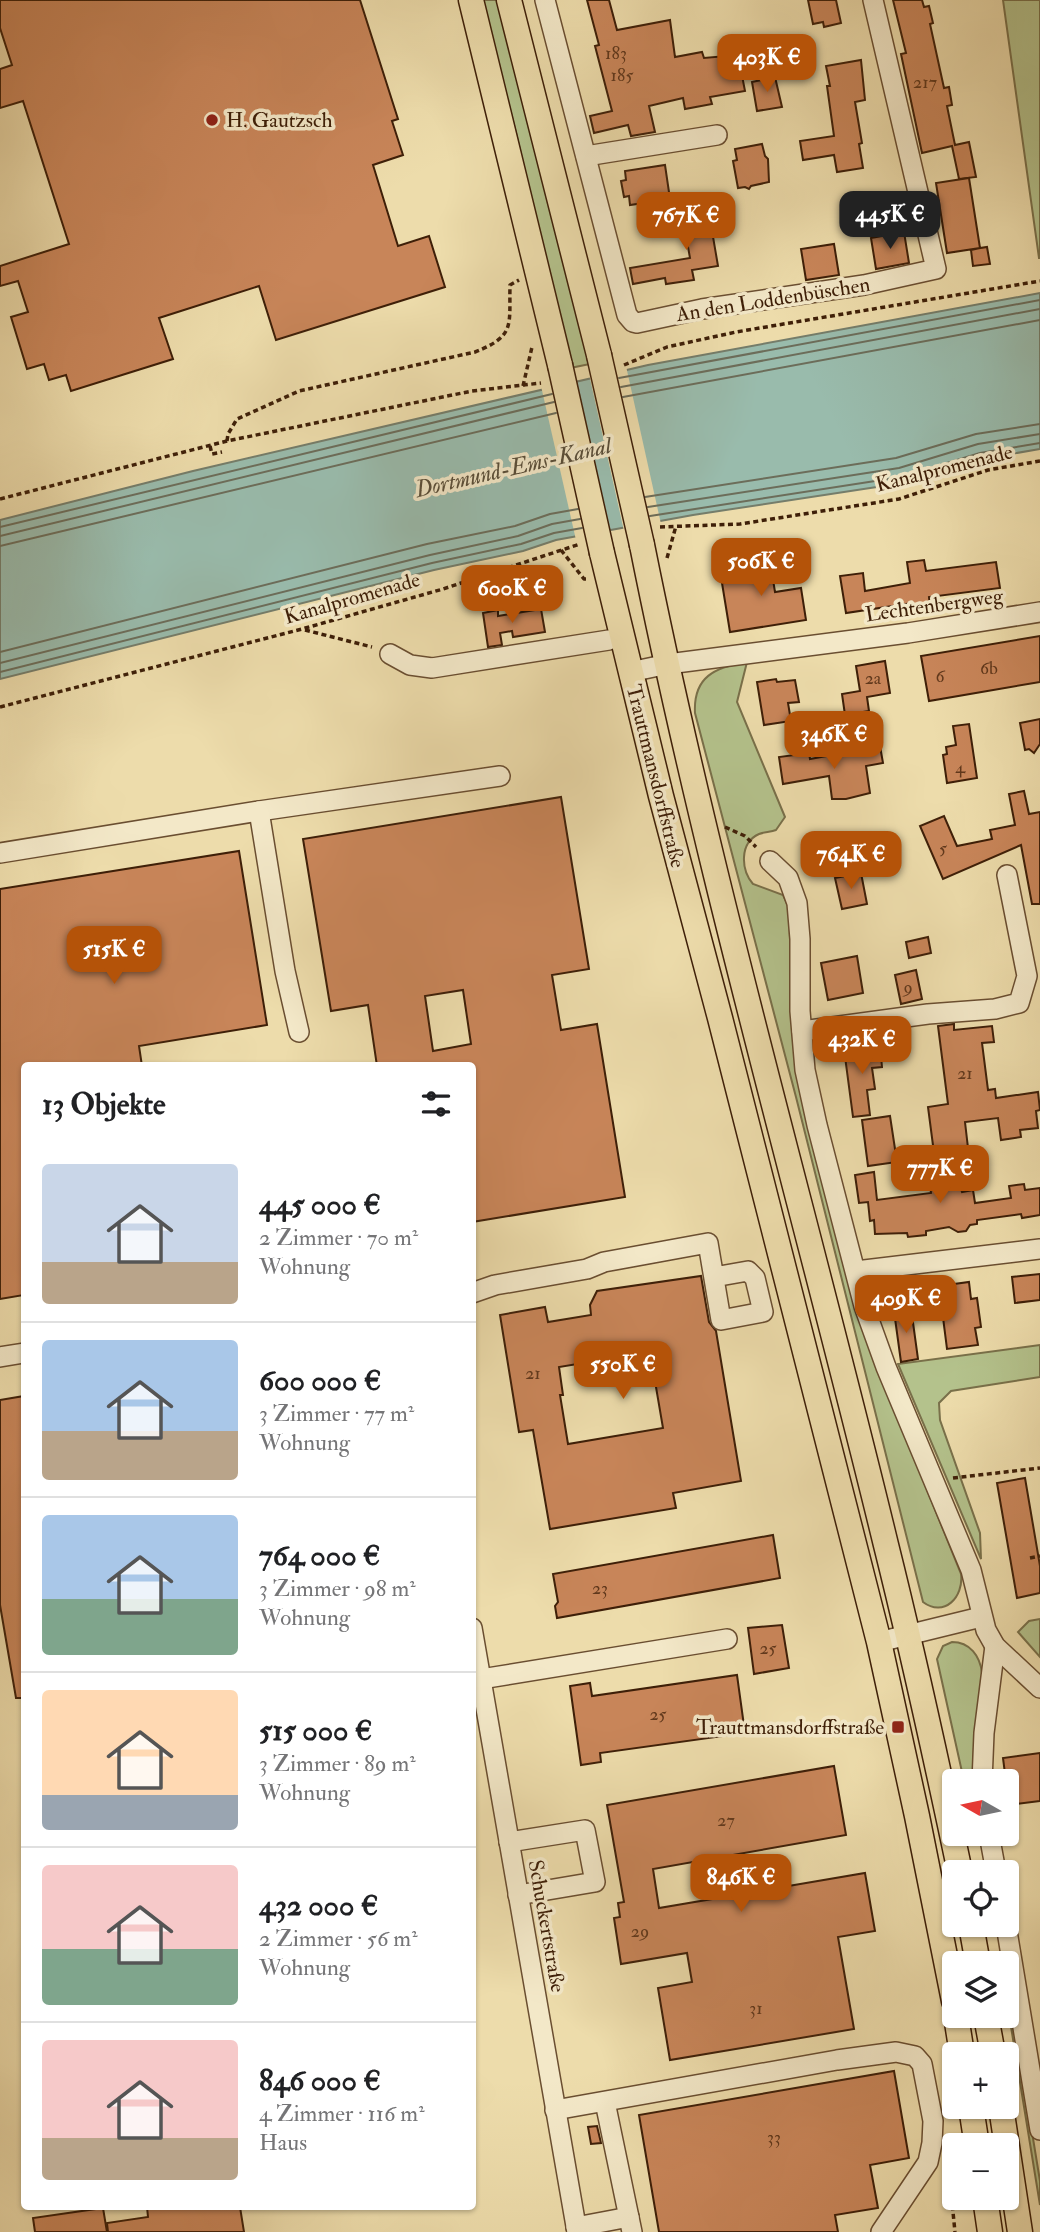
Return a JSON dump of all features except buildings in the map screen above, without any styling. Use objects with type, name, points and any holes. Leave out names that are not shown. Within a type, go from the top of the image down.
[{"type":"main road","points":[[471,0],[560,365],[594,548],[630,672]]},
{"type":"main road","points":[[509,0],[648,537],[668,664]]},
{"type":"main road","name":"Trauttmansdorffstraße","points":[[668,664],[750,1013],[908,1635],[957,1860]]},
{"type":"main road","name":"Trauttmansdorffstraße","points":[[630,672],[879,1642],[944,1951]]},
{"type":"main road","points":[[1003,2119],[1020,2232]]},
{"type":"main road","points":[[987,2210],[990,2232]]},
{"type":"street","name":"An den Loddenbüschen","points":[[545,0],[627,316],[633,322],[864,285],[936,269],[873,0]]},
{"type":"street","points":[[586,156],[717,135]]},
{"type":"street","name":"Lechtenbergweg","points":[[668,664],[908,633],[1040,612]]},
{"type":"street","points":[[390,654],[410,665],[432,668],[609,640]]},
{"type":"street","name":"Trauttmansdorffstraße","points":[[630,672],[668,664]]},
{"type":"street","points":[[0,853],[500,776]]},
{"type":"street","points":[[259,811],[285,971],[299,1032]]},
{"type":"street","points":[[770,861],[788,878],[797,904],[802,1031],[809,1090],[864,1306],[880,1352],[971,1570],[981,1617],[995,1646],[1040,1688]]},
{"type":"street","points":[[802,1031],[928,1014],[995,1009],[1018,1003],[1027,976],[1007,875]]},
{"type":"street","points":[[476,1291],[495,1284],[587,1269],[604,1262],[708,1243],[721,1320],[763,1312],[755,1278],[748,1271],[714,1277]]},
{"type":"street","points":[[856,1271],[1040,1249]]},
{"type":"street","points":[[0,1357],[21,1354]]},
{"type":"street","points":[[879,1642],[981,1617]]},
{"type":"street","points":[[481,1679],[727,1639]]},
{"type":"street","points":[[983,1769],[984,1733],[995,1646]]},
{"type":"street","name":"Schuckertstraße","points":[[476,1651],[576,2229]]},
{"type":"street","points":[[509,1842],[585,1830],[595,1882],[518,1895]]},
{"type":"street","points":[[1008,1937],[1040,2130]]},
{"type":"street","points":[[555,2110],[837,2060],[896,2052],[915,2056],[922,2064],[931,2110],[932,2143],[928,2162],[881,2232]]},
{"type":"street","points":[[576,2229],[630,2225],[605,2102]]},
{"type":"path","points":[[227,441],[237,419],[299,391],[475,352],[494,345],[506,334],[509,326],[510,285],[526,278]]},
{"type":"path","points":[[711,338],[1040,281]]},
{"type":"path","points":[[523,386],[531,353]]},
{"type":"path","points":[[0,499],[227,441],[472,391]]},
{"type":"path","points":[[210,445],[212,454],[222,452]]},
{"type":"path","name":"Kanalpromenade","points":[[648,537],[676,526],[740,524],[899,499],[988,470],[1040,461]]},
{"type":"path","points":[[665,564],[676,526]]},
{"type":"path","name":"Kanalpromenade","points":[[0,707],[302,629],[443,589],[561,550],[594,548]]},
{"type":"path","points":[[561,550],[584,579]]},
{"type":"path","points":[[302,629],[367,645],[390,654]]},
{"type":"path","points":[[718,824],[745,836]]},
{"type":"path","points":[[934,1480],[1040,1468]]},
{"type":"path","points":[[1030,1558],[1040,1556]]},
{"type":"path","points":[[953,2210],[955,2232]]},
{"type":"green space","points":[[482,0],[498,0],[590,364],[570,368],[517,137]]},
{"type":"green space","points":[[1003,0],[1040,0],[1040,258],[1039,258]]},
{"type":"green space","points":[[747,662],[737,702],[785,817],[776,830],[753,838],[745,850],[744,864],[753,884],[783,895],[789,908],[793,1027],[901,1425],[961,1574],[956,1597],[951,1603],[938,1608],[923,1602],[796,1097],[695,713],[698,691],[708,676],[725,667]]},
{"type":"green space","points":[[1040,1345],[1040,1377],[951,1391],[939,1403],[940,1420],[980,1533],[981,1559],[898,1364]]},
{"type":"green space","points":[[1040,1619],[1040,1657],[1018,1632],[1029,1621]]},
{"type":"green space","points":[[952,1642],[969,1647],[979,1661],[982,1673],[973,1769],[961,1769],[937,1659],[943,1646]]},
{"type":"green space","points":[[1011,2028],[1015,2028],[1017,2042],[1013,2042]]},
{"type":"green space","points":[[1019,2053],[1040,2181],[1040,2205],[1019,2076]]},
{"type":"water","name":"Dortmund-Ems-Kanal","points":[[1040,293],[1040,449],[982,459],[903,483],[693,515],[556,540],[523,551],[434,570],[0,679],[0,520],[193,471],[648,365]]},
{"type":"pier","points":[[626,366],[661,524],[624,531],[589,374]]},
{"type":"pier","points":[[576,378],[611,533],[576,540],[541,386]]},
{"type":"place","name":"H. Gautzsch","points":[[212,120]]},
{"type":"place","name":"Trauttmansdorffstraße","points":[[898,1727]]}]
